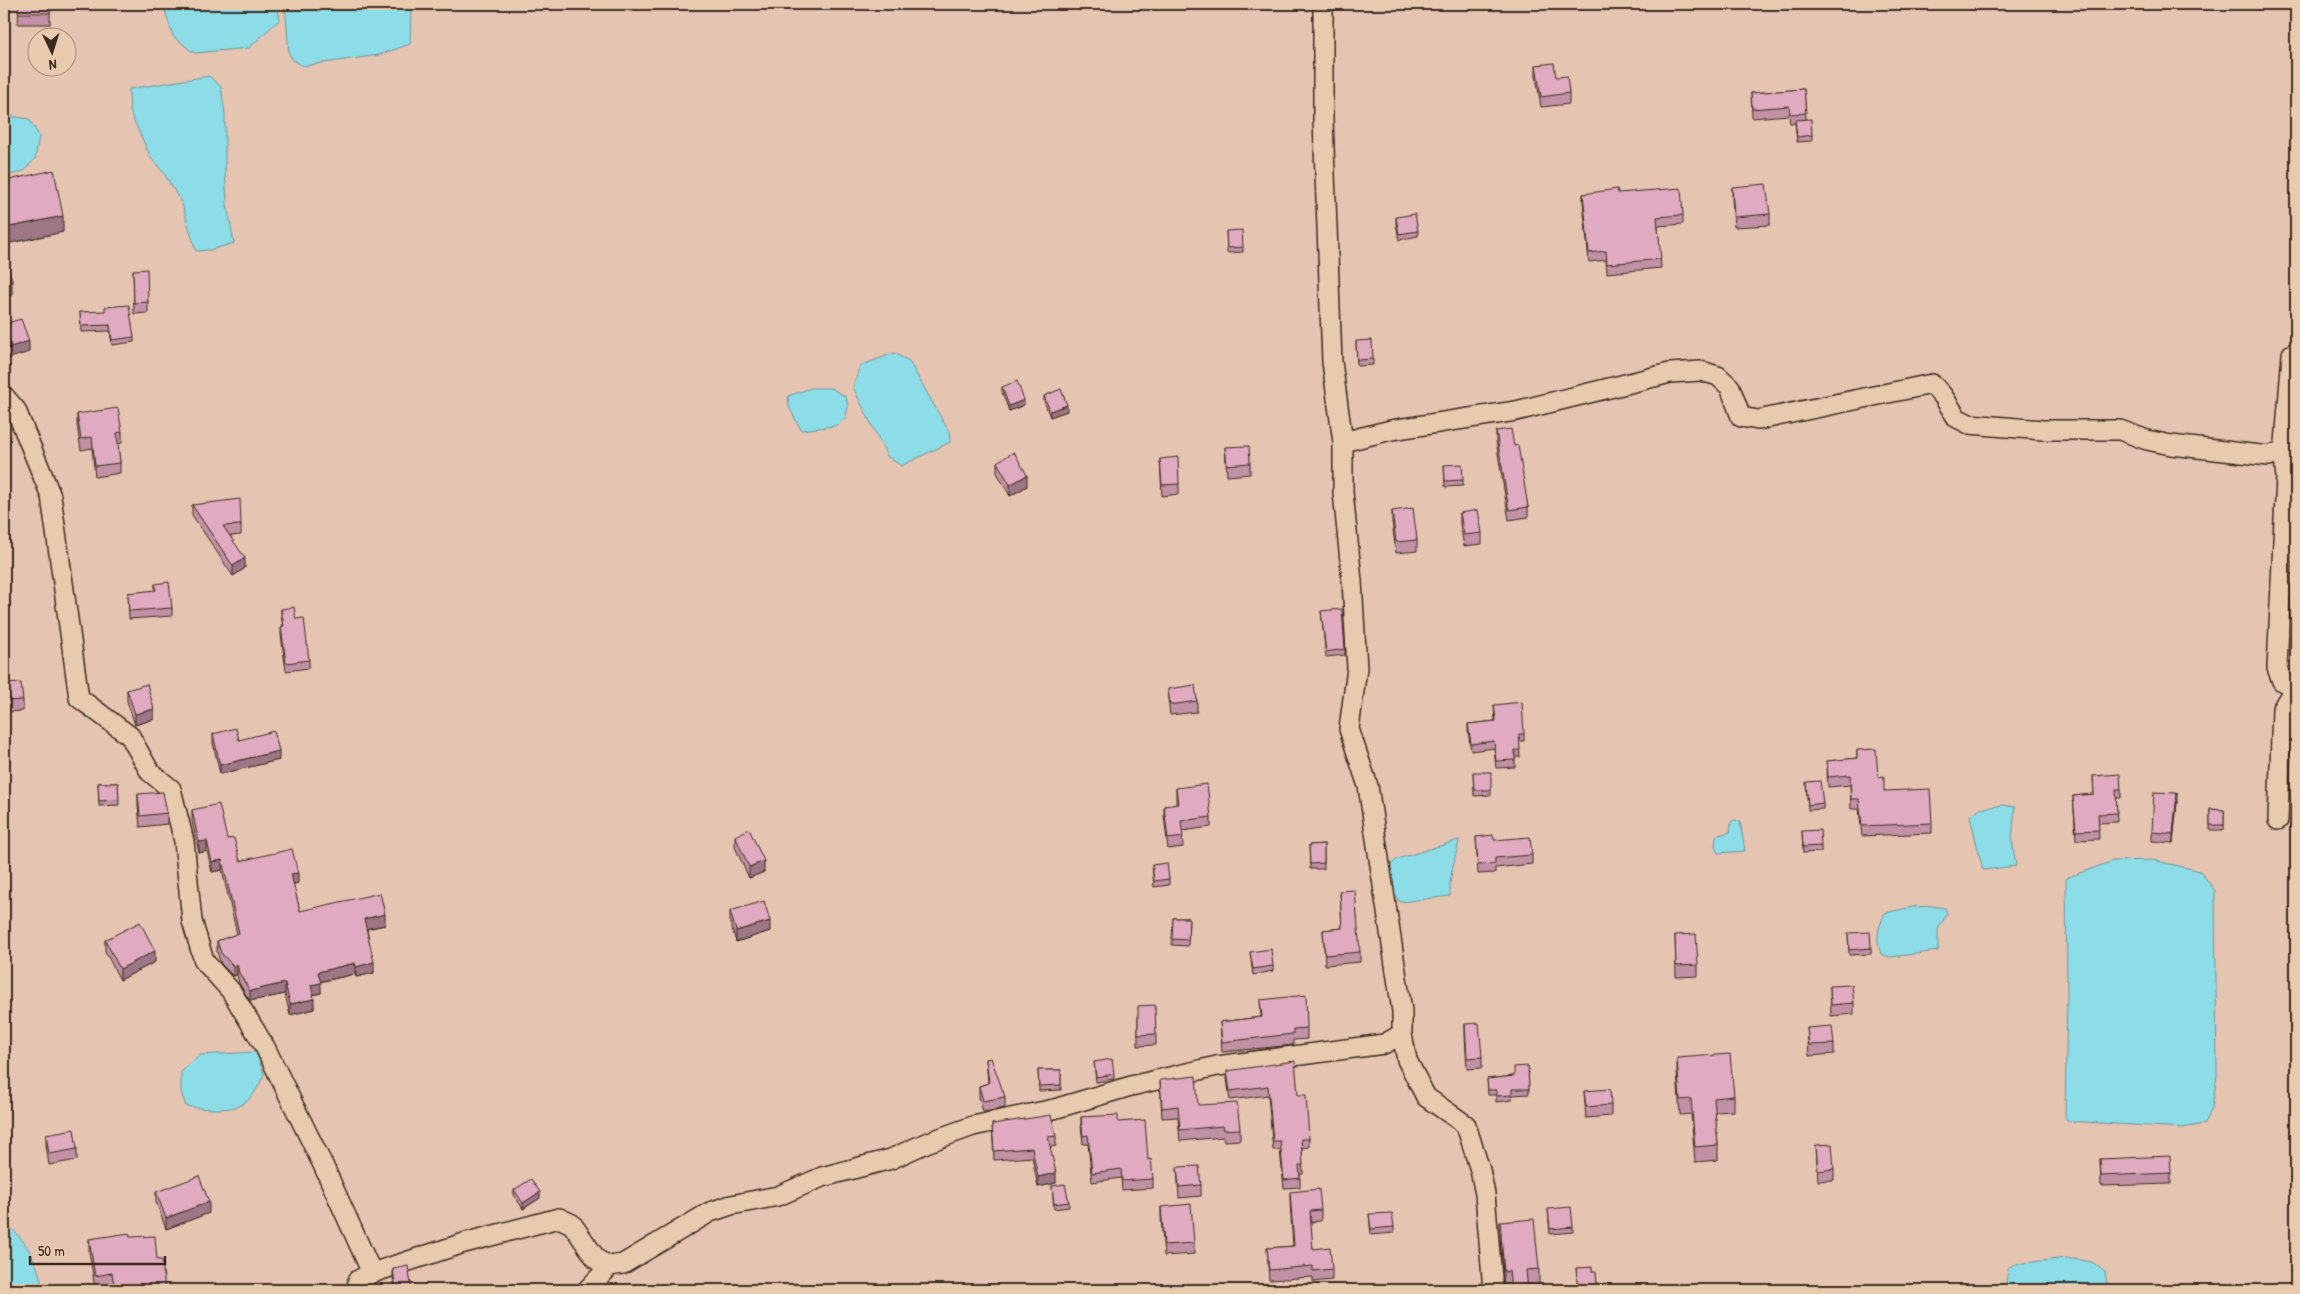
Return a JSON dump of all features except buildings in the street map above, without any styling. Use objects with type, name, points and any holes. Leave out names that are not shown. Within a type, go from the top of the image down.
[{"type":"street","points":[[1323,4],[1323,119],[1332,362],[1343,442],[1343,492],[1352,581],[1357,668],[1349,729],[1368,786],[1402,1011],[1402,1034],[1406,1060],[1426,1097],[1466,1125],[1480,1170],[1485,1194],[1493,1290]]},
{"type":"street","points":[[2278,820],[2282,708],[2295,689],[2282,681],[2277,668],[2286,477],[2283,450],[2292,354],[2296,352]]},
{"type":"street","points":[[1343,442],[1391,430],[1451,423],[1516,411],[1670,373],[1701,371],[1718,376],[1730,386],[1741,417],[1758,420],[1932,384],[1944,396],[1957,418],[1969,424],[2043,430],[2120,430],[2147,440],[2171,445],[2269,456],[2283,450]]},
{"type":"street","points":[[4,396],[16,410],[51,496],[79,698],[130,736],[150,772],[171,788],[184,841],[192,921],[204,962],[231,991],[265,1047],[324,1166],[372,1273]]},
{"type":"street","points":[[357,1290],[358,1280],[372,1273],[482,1238],[559,1218],[572,1224],[597,1260],[610,1266],[623,1264],[710,1212],[731,1205],[778,1196],[822,1177],[891,1159],[926,1143],[974,1126],[1054,1109],[1162,1078],[1217,1066],[1384,1044],[1402,1034]]},
{"type":"street","points":[[587,1290],[610,1266]]},
{"type":"water","points":[[163,4],[276,4],[280,19],[249,48],[194,53],[173,36]]},
{"type":"water","points":[[285,4],[411,4],[410,44],[379,55],[303,66],[293,60],[289,54]]},
{"type":"water","points":[[209,76],[221,87],[225,114],[227,205],[234,243],[210,250],[196,251],[182,204],[164,173],[151,158],[130,112],[129,89]]},
{"type":"water","points":[[4,115],[29,119],[39,136],[35,159],[24,171],[4,177]]},
{"type":"water","points":[[894,353],[909,361],[949,432],[950,442],[901,466],[887,456],[853,387],[860,366]]},
{"type":"water","points":[[811,388],[831,388],[846,397],[848,407],[845,419],[835,426],[801,430],[789,407],[788,396]]},
{"type":"water","points":[[2003,805],[2015,807],[2012,840],[2016,866],[1983,870],[1970,816],[1979,809]]},
{"type":"water","points":[[1734,820],[1740,821],[1745,851],[1718,853],[1715,847],[1716,836],[1730,832],[1731,822]]},
{"type":"water","points":[[1459,840],[1451,874],[1450,896],[1400,902],[1393,893],[1387,869],[1397,859]]},
{"type":"water","points":[[2153,860],[2200,871],[2215,891],[2217,1075],[2212,1108],[2205,1124],[2182,1128],[2068,1121],[2065,1117],[2066,878],[2113,861]]},
{"type":"water","points":[[1933,906],[1945,908],[1947,914],[1938,929],[1938,951],[1890,957],[1881,954],[1878,934],[1885,913],[1912,907]]},
{"type":"water","points":[[256,1052],[264,1074],[256,1090],[248,1100],[239,1106],[224,1109],[186,1106],[181,1092],[181,1072],[200,1055]]},
{"type":"water","points":[[4,1222],[19,1236],[30,1252],[41,1280],[42,1290],[4,1290]]},
{"type":"water","points":[[2066,1258],[2092,1262],[2105,1272],[2108,1290],[2005,1290],[2008,1269],[2016,1264]]}]
